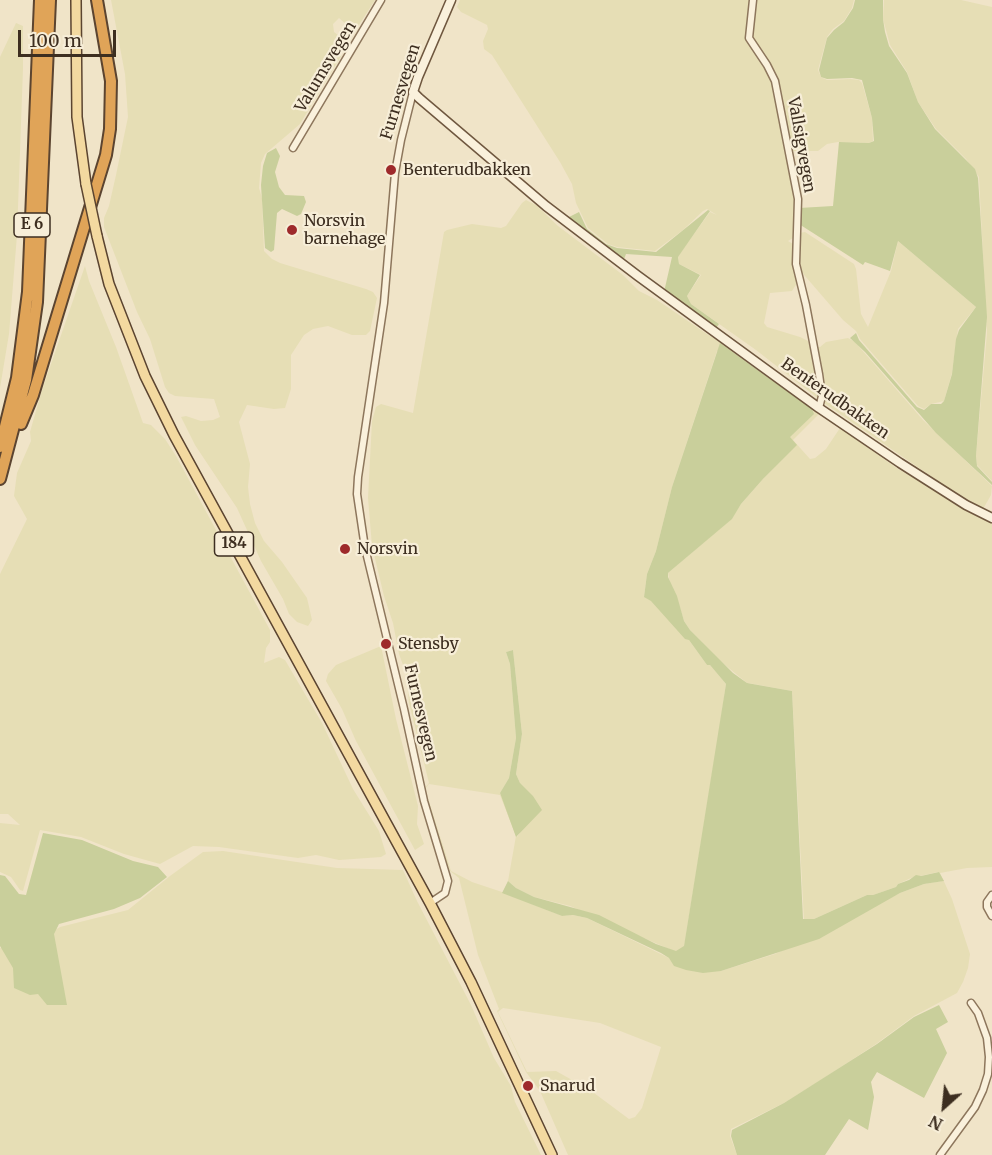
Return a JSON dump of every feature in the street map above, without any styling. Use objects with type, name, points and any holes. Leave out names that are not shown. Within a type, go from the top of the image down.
[{"type":"highway","name":"E 6","points":[[0,479],[17,378],[28,292],[40,0]]},
{"type":"highway","name":"E 6","points":[[4,450],[26,380],[38,293],[50,0]]},
{"type":"highway","name":"E 6","points":[[4,450],[33,395],[106,154],[111,81],[98,0]]},
{"type":"main road","name":"184","points":[[76,0],[77,117],[86,184],[109,284],[125,330],[174,435],[430,903],[486,1013],[552,1155]]},
{"type":"main road","name":"Furnesvegen","points":[[414,92],[423,64],[450,0]]},
{"type":"main road","name":"Benterudbakken","points":[[414,92],[525,188],[597,245],[819,408],[935,486],[992,518]]},
{"type":"street","name":"Valumsvegen","points":[[293,148],[381,0]]},
{"type":"street","name":"Vallsigvegen","points":[[753,0],[749,38],[775,81],[798,200],[796,264],[819,374],[822,396],[819,408]]},
{"type":"street","name":"Furnesvegen","points":[[414,92],[395,173],[384,303],[357,494],[360,525],[367,558],[402,699],[424,801],[448,881],[445,893],[430,903]]},
{"type":"street","points":[[992,895],[987,902],[987,907],[992,916]]},
{"type":"street","points":[[940,1155],[975,1107],[988,1074],[987,1038],[978,1013],[971,1003]]},
{"type":"shaded area","points":[[111,0],[375,0],[357,28],[349,27],[339,18],[333,24],[334,32],[343,39],[341,56],[300,124],[265,154],[261,163],[259,188],[262,198],[264,251],[280,263],[366,289],[373,292],[377,298],[370,331],[366,335],[352,335],[328,326],[313,329],[304,335],[291,355],[291,389],[285,408],[274,409],[247,405],[239,422],[250,464],[248,487],[255,523],[264,541],[307,598],[312,620],[308,626],[297,622],[289,614],[237,508],[195,445],[181,417],[186,416],[201,421],[220,417],[214,399],[175,396],[165,387],[150,339],[104,227],[104,218],[109,206],[128,117],[125,74]]},
{"type":"shaded area","points":[[460,0],[854,0],[844,21],[827,37],[818,70],[821,77],[827,80],[851,79],[862,83],[872,118],[873,141],[827,144],[818,151],[785,151],[795,196],[793,238],[788,241],[793,244],[794,273],[797,283],[792,291],[770,293],[764,323],[767,327],[808,341],[810,348],[848,338],[855,342],[923,420],[992,486],[991,495],[983,509],[824,403],[756,350],[691,304],[687,296],[701,275],[679,264],[678,256],[710,212],[717,215],[707,209],[703,211],[655,251],[608,244],[588,228],[576,203],[572,184],[560,162],[492,55],[484,49],[483,41],[488,29],[487,25],[461,12],[457,7]]},
{"type":"shaded area","points":[[884,0],[961,0],[992,7],[992,481],[977,465],[976,456],[987,333],[979,177],[966,159],[936,129],[918,102],[907,72],[890,45],[883,19]]},
{"type":"shaded area","points":[[16,23],[23,26],[17,235],[9,334],[0,388],[0,57]]},
{"type":"shaded area","points":[[526,200],[536,205],[558,226],[623,275],[639,291],[657,300],[741,355],[820,413],[793,440],[810,459],[815,458],[826,449],[840,428],[898,469],[992,523],[992,867],[967,868],[940,873],[952,899],[970,954],[963,982],[957,993],[914,1016],[821,1080],[784,1103],[731,1129],[730,1136],[737,1155],[568,1155],[540,1091],[526,1072],[497,1011],[499,1009],[478,955],[459,878],[450,871],[424,789],[429,783],[409,703],[406,673],[399,654],[372,546],[368,498],[372,421],[376,407],[381,404],[413,413],[444,232],[472,224],[501,228],[506,226]],"holes":[[[717,351],[735,352],[812,409],[813,414],[789,437],[796,445],[741,504],[731,519],[668,573],[673,588],[644,597],[647,574],[656,551],[672,487]],[[674,589],[684,621],[690,630],[719,660],[747,683],[722,712],[726,684],[710,665],[707,665],[689,640]],[[513,650],[522,734],[516,774],[520,783],[521,831],[517,837],[500,793],[509,778],[516,738],[510,664],[506,652]],[[748,683],[792,691],[804,920],[814,919],[867,895],[896,887],[911,878],[938,872],[943,881],[924,884],[900,893],[775,954],[721,971],[669,958],[587,918],[573,915],[562,916],[472,882],[451,871],[425,789],[429,784],[500,795],[516,836],[508,881],[516,888],[534,897],[570,906],[676,952],[684,947],[722,713],[760,715],[762,712]],[[503,1008],[600,1023],[661,1047],[642,1108],[635,1117],[629,1119],[590,1090],[556,1071],[527,1072],[498,1012]]]},
{"type":"shaded area","points":[[805,232],[854,264],[861,314],[868,327],[891,271],[898,241],[976,307],[958,329],[952,373],[944,401],[931,404],[924,409],[918,406],[860,339],[856,331],[843,320],[799,269],[799,233]]},
{"type":"shaded area","points":[[85,266],[143,423],[151,425],[165,439],[176,456],[270,630],[270,642],[266,648],[264,663],[279,657],[285,660],[322,723],[353,789],[379,831],[386,854],[381,857],[339,860],[316,855],[298,858],[219,847],[193,846],[160,864],[124,854],[81,837],[40,830],[23,891],[11,877],[0,872],[0,823],[20,825],[8,814],[0,814],[0,574],[27,519],[14,496],[17,473],[31,441],[30,432],[42,390]]},
{"type":"shaded area","points":[[381,646],[396,719],[418,806],[417,824],[424,844],[415,850],[326,681],[328,674],[336,665]]},
{"type":"shaded area","points":[[223,851],[337,868],[403,870],[471,1005],[494,1058],[511,1086],[515,1102],[541,1155],[0,1155],[0,948],[34,943],[60,927],[128,910],[203,852]]},
{"type":"green space","points":[[855,0],[883,0],[883,19],[889,46],[907,73],[918,102],[935,129],[975,169],[978,178],[987,317],[976,456],[977,466],[992,482],[992,485],[936,433],[850,338],[856,333],[859,340],[917,407],[924,410],[931,404],[941,404],[944,401],[952,374],[959,330],[976,307],[898,241],[890,271],[865,262],[863,265],[799,224],[799,208],[833,206],[839,142],[869,143],[874,141],[872,118],[862,80],[827,79],[821,77],[819,70],[827,38],[844,22]]},
{"type":"green space","points":[[276,148],[280,156],[275,172],[279,187],[285,195],[304,196],[306,202],[301,214],[297,216],[282,209],[277,213],[274,250],[271,252],[265,248],[261,185],[267,153]]},
{"type":"green space","points":[[708,210],[710,211],[678,257],[679,264],[700,275],[687,296],[691,304],[719,324],[716,328],[664,292],[672,257],[626,254],[623,262],[567,218],[579,212],[587,229],[606,244],[617,248],[656,252]]},
{"type":"green space","points":[[720,343],[812,409],[814,414],[790,437],[797,445],[741,504],[732,519],[668,573],[668,577],[677,596],[684,621],[690,630],[733,673],[747,683],[792,691],[803,919],[814,919],[867,895],[896,887],[916,875],[939,872],[944,881],[924,884],[900,893],[819,939],[721,971],[703,973],[674,966],[669,958],[661,953],[587,918],[573,915],[562,916],[502,893],[508,881],[534,897],[599,915],[656,944],[676,951],[684,946],[726,684],[710,665],[707,665],[689,640],[685,639],[651,601],[644,597],[647,574],[656,551],[672,487]]},
{"type":"green space","points":[[513,650],[522,734],[516,774],[520,783],[533,796],[542,810],[516,837],[500,793],[509,778],[516,738],[510,664],[506,652]]},
{"type":"green space","points":[[43,833],[82,840],[133,861],[158,867],[167,877],[140,898],[114,909],[59,924],[54,934],[67,1005],[47,1005],[38,994],[30,995],[14,988],[13,968],[0,946],[0,875],[5,876],[19,894],[26,895]]},
{"type":"green space","points":[[939,1005],[948,1022],[936,1029],[947,1053],[924,1098],[877,1072],[871,1082],[874,1097],[868,1130],[849,1119],[825,1155],[737,1155],[731,1136],[732,1130],[784,1103],[877,1044],[914,1017]]},
{"type":"place","name":"Benterudbakken","points":[[391,170]]},
{"type":"place","name":"Norsvin barnehage","points":[[292,230]]},
{"type":"place","name":"Norsvin","points":[[345,549]]},
{"type":"place","name":"Stensby","points":[[386,644]]},
{"type":"place","name":"Snarud","points":[[528,1086]]}]
